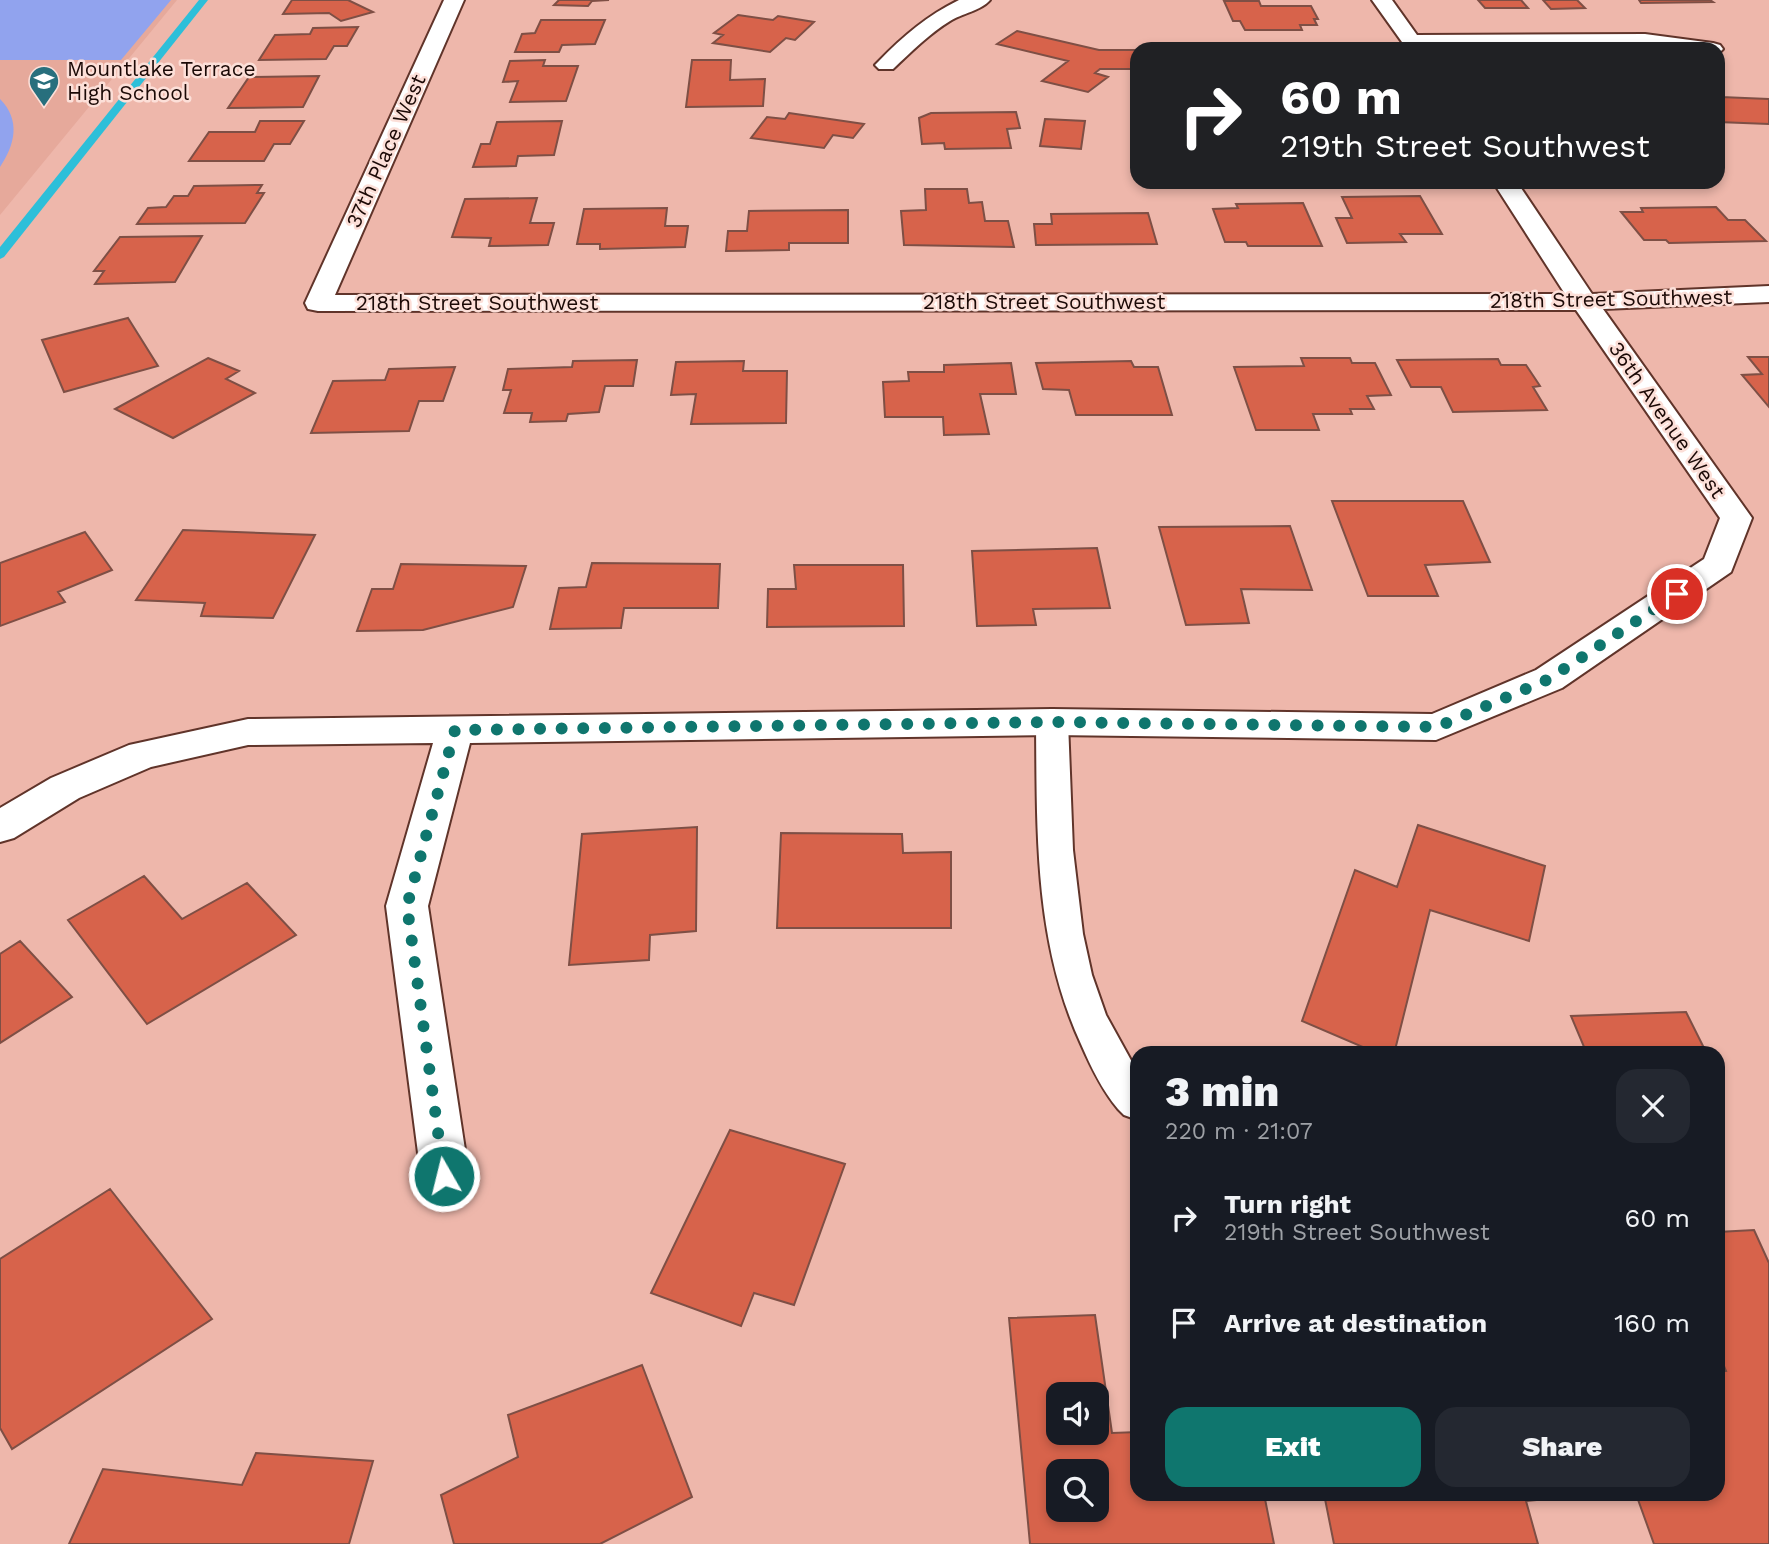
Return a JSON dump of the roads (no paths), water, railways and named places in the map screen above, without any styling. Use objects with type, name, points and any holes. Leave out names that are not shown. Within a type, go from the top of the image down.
[{"type":"street","name":"37th Place West","points":[[318,303],[454,0]]},
{"type":"street","points":[[886,65],[913,37],[964,4],[981,0]]},
{"type":"street","points":[[1382,0],[1413,42]]},
{"type":"street","points":[[1554,42],[1661,42]]},
{"type":"street","name":"36th Avenue West","points":[[1052,722],[1437,727],[1549,679],[1719,565],[1736,519],[1584,302],[1510,189]]},
{"type":"street","name":"218th Street Southwest","points":[[318,303],[1584,302],[1769,294]]},
{"type":"street","points":[[0,827],[65,788],[142,755],[248,732],[1052,722]]},
{"type":"street","points":[[444,1176],[407,906],[455,730]]},
{"type":"lane","points":[[1052,722],[1054,821],[1067,959],[1090,1027],[1123,1088],[1130,1095]]},
{"type":"waterway","points":[[0,255],[204,0]]},
{"type":"place","name":"Mountlake Terrace High School","points":[[44,108]]}]
